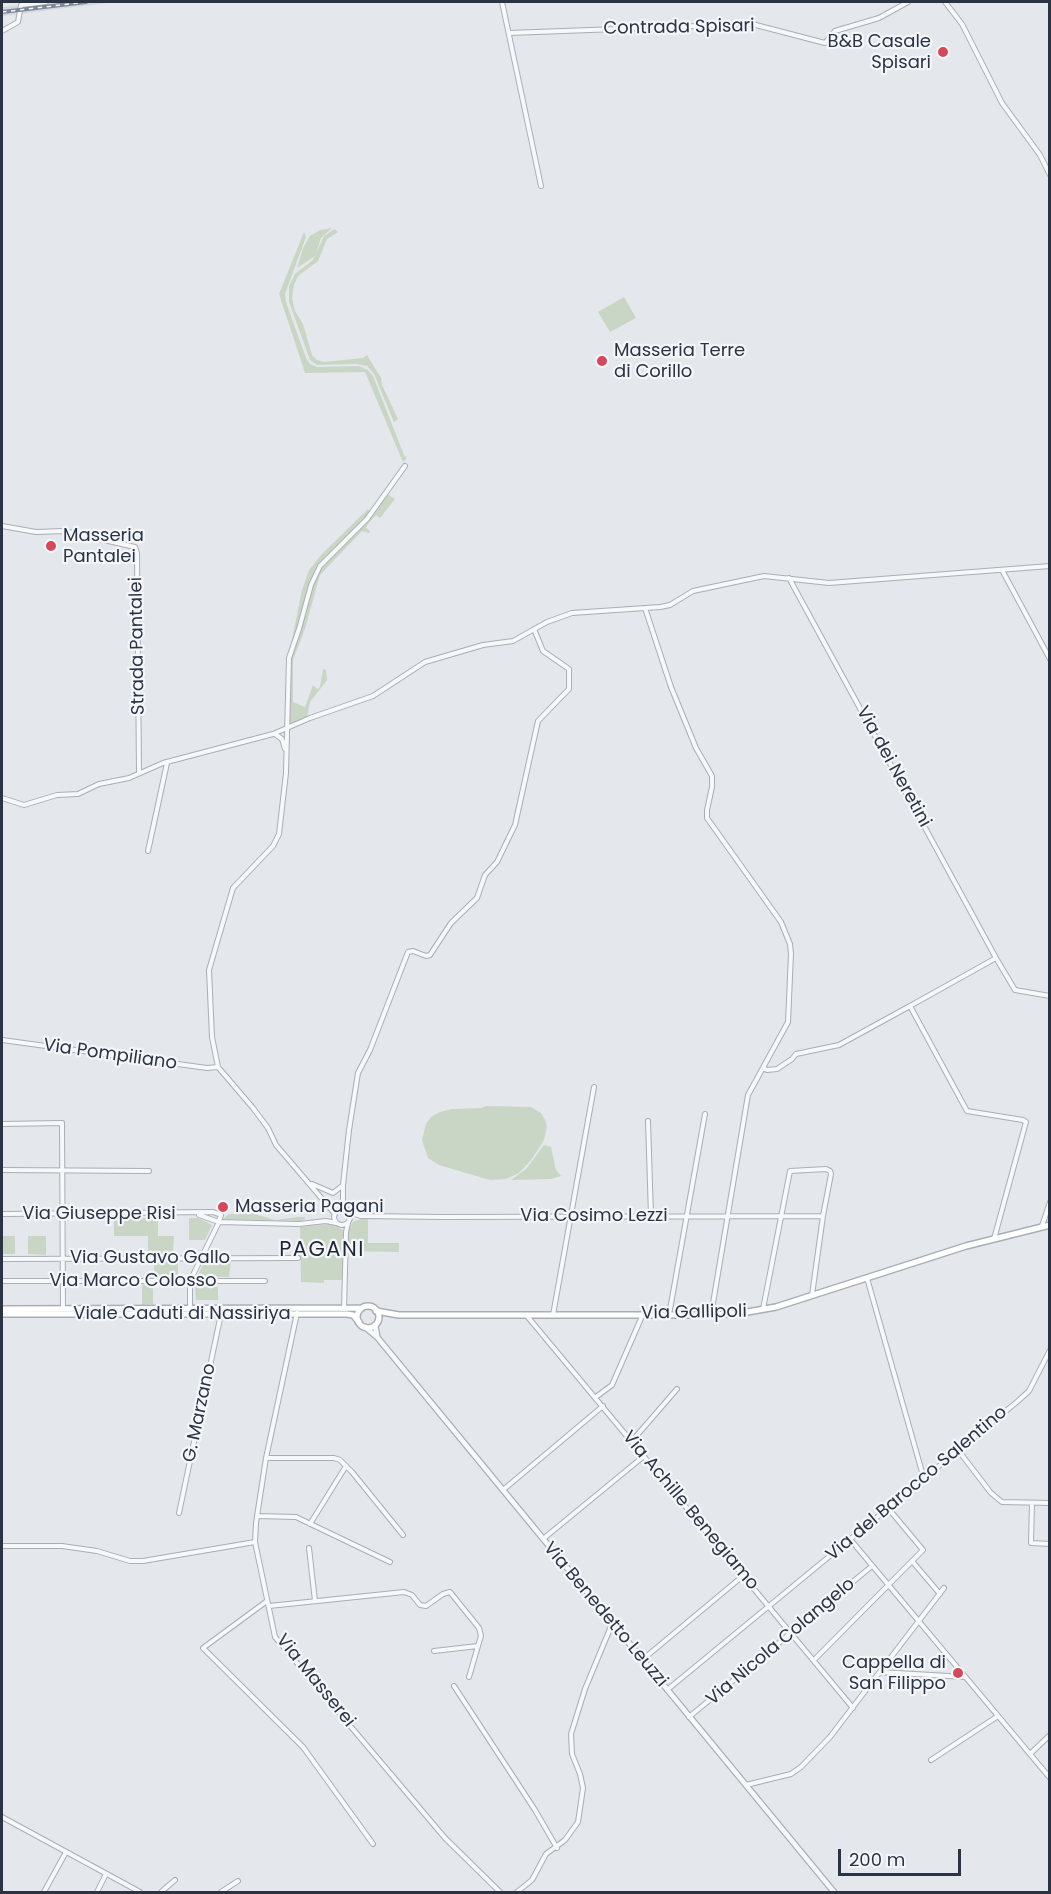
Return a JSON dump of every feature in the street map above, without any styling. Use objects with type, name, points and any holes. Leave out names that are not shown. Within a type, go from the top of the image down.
[{"type":"main road","name":"Via Gallipoli","points":[[365,1327],[385,1317],[399,1315],[711,1315],[762,1311],[993,1239],[1050,1225]]},
{"type":"main road","name":"Via Gallipoli","points":[[362,1308],[369,1306],[376,1311],[399,1315]]},
{"type":"main road","name":"Viale Caduti di Nassiriya","points":[[2,1312],[63,1309],[362,1308]]},
{"type":"main road","points":[[362,1308],[358,1314],[359,1322],[365,1327]]},
{"type":"main road","points":[[376,1311],[379,1316],[376,1323]]},
{"type":"main road","name":"Viale Caduti di Nassiriya","points":[[2,1312],[347,1314],[353,1315],[359,1322]]},
{"type":"street","points":[[2,31],[18,22],[21,5],[46,2]]},
{"type":"street","points":[[502,2],[541,186]]},
{"type":"street","name":"Contrada Spisari","points":[[509,33],[752,24],[825,43],[835,31],[879,18],[908,2]]},
{"type":"street","points":[[945,2],[962,24],[1002,103],[1040,155],[1050,175]]},
{"type":"street","points":[[346,1232],[343,1226],[336,1223],[334,1215],[309,1182],[276,1145],[268,1128],[253,1108],[218,1067],[212,1037],[209,970],[233,888],[276,841],[282,819],[289,658],[316,573],[367,519],[405,466]]},
{"type":"street","name":"Strada Pantalei","points":[[2,525],[36,532],[64,531],[135,547],[137,553],[140,774]]},
{"type":"street","points":[[2,798],[20,805],[57,795],[78,794],[99,784],[119,781],[167,762],[273,734],[310,718],[373,696],[425,662],[483,645],[513,641],[534,629],[572,613],[670,605],[693,591],[764,576],[838,582],[1050,566]]},
{"type":"street","points":[[1002,570],[1050,659]]},
{"type":"street","name":"Via dei Neretini","points":[[789,578],[1015,990],[1050,996]]},
{"type":"street","points":[[645,608],[671,687],[696,748],[712,776],[707,818],[781,922],[790,944],[788,1022],[748,1095],[711,1315]]},
{"type":"street","points":[[344,1309],[346,1232],[349,1222],[348,1211],[343,1200],[343,1185],[358,1073],[374,1041],[408,952],[430,955],[451,923],[477,898],[483,880],[497,862],[515,825],[538,721],[568,689],[570,682],[569,669],[543,651],[534,629]]},
{"type":"street","points":[[273,734],[282,739],[286,756]]},
{"type":"street","points":[[148,851],[167,762]]},
{"type":"street","points":[[763,1068],[777,1069],[796,1054],[839,1045],[996,958]]},
{"type":"street","points":[[910,1006],[967,1111],[1023,1120],[1027,1125],[993,1239]]},
{"type":"street","name":"Via Pompiliano","points":[[2,1040],[207,1068],[218,1067]]},
{"type":"street","points":[[553,1315],[594,1087]]},
{"type":"street","points":[[669,1315],[705,1114]]},
{"type":"street","points":[[648,1121],[651,1216]]},
{"type":"street","points":[[2,1124],[62,1123],[63,1309]]},
{"type":"street","points":[[762,1311],[790,1171],[826,1169],[831,1174],[812,1296]]},
{"type":"street","points":[[2,1170],[149,1171]]},
{"type":"street","points":[[309,1182],[333,1193],[343,1185]]},
{"type":"street","points":[[327,1205],[336,1206],[343,1200]]},
{"type":"street","points":[[1042,1227],[1050,1202]]},
{"type":"street","points":[[327,1205],[333,1209],[348,1211]]},
{"type":"street","points":[[334,1215],[340,1209]]},
{"type":"street","name":"Via Cosimo Lezzi","points":[[348,1211],[365,1216],[823,1216]]},
{"type":"street","name":"Via Giuseppe Risi","points":[[2,1214],[196,1214],[213,1212],[221,1215],[219,1222]]},
{"type":"street","name":"Via Giuseppe Risi","points":[[196,1214],[219,1222],[300,1224],[323,1221],[336,1223]]},
{"type":"street","name":"Via Giuseppe Risi","points":[[323,1221],[334,1215]]},
{"type":"street","name":"Via Cosimo Lezzi","points":[[349,1222],[365,1216]]},
{"type":"street","points":[[190,1309],[190,1281],[219,1222]]},
{"type":"street","points":[[343,1226],[349,1222]]},
{"type":"street","name":"Via Gustavo Gallo","points":[[2,1259],[298,1258]]},
{"type":"street","points":[[867,1278],[924,1479]]},
{"type":"street","name":"Via Marco Colosso","points":[[2,1281],[265,1281]]},
{"type":"street","name":"Via Masserei","points":[[297,1313],[266,1458],[255,1542],[275,1637],[445,1838],[500,1893]]},
{"type":"street","name":"G. Marzano","points":[[178,1513],[221,1314]]},
{"type":"street","points":[[596,1397],[612,1385],[643,1314]]},
{"type":"street","name":"Via Achille Benegiamo","points":[[526,1315],[853,1708]]},
{"type":"street","name":"Via Benedetto Leuzzi","points":[[376,1323],[378,1337]]},
{"type":"street","name":"Via Benedetto Leuzzi","points":[[365,1327],[378,1337],[834,1893]]},
{"type":"street","name":"Via del Barocco Salentino","points":[[667,1690],[1029,1391],[1050,1350]]},
{"type":"street","points":[[633,1441],[677,1389]]},
{"type":"street","points":[[502,1491],[603,1406]]},
{"type":"street","points":[[958,1450],[1002,1502],[1050,1503]]},
{"type":"street","points":[[543,1539],[644,1456]]},
{"type":"street","points":[[266,1458],[334,1458],[346,1466],[403,1535]]},
{"type":"street","points":[[310,1524],[346,1466]]},
{"type":"street","points":[[1032,1503],[1031,1543],[1050,1544]]},
{"type":"street","points":[[814,1660],[923,1550],[888,1508]]},
{"type":"street","points":[[257,1516],[296,1518],[390,1562]]},
{"type":"street","points":[[850,1539],[1050,1778]]},
{"type":"street","points":[[2,1546],[62,1546],[97,1551],[130,1561],[143,1561],[255,1542]]},
{"type":"street","points":[[309,1548],[315,1601]]},
{"type":"street","points":[[912,1561],[940,1594]]},
{"type":"street","name":"Via Nicola Colangelo","points":[[689,1717],[872,1566]]},
{"type":"street","points":[[642,1660],[744,1575]]},
{"type":"street","points":[[745,1785],[795,1771],[830,1737],[944,1588]]},
{"type":"street","points":[[269,1606],[404,1592],[412,1595],[420,1605],[426,1606],[450,1592],[479,1628],[481,1636],[469,1677]]},
{"type":"street","points":[[267,1601],[203,1648],[303,1747],[372,1844]]},
{"type":"street","points":[[517,1893],[532,1880],[546,1854],[565,1840],[578,1822],[583,1788],[572,1754],[571,1734],[585,1689],[612,1624]]},
{"type":"street","points":[[434,1651],[478,1646]]},
{"type":"street","points":[[879,1672],[965,1677]]},
{"type":"street","points":[[454,1686],[535,1810],[557,1848]]},
{"type":"street","points":[[931,1760],[998,1716]]},
{"type":"street","points":[[1030,1754],[1050,1735]]},
{"type":"street","points":[[2,1817],[140,1893]]},
{"type":"street","points":[[44,1893],[66,1852]]},
{"type":"street","points":[[97,1893],[106,1874]]},
{"type":"street","points":[[161,1893],[175,1880]]},
{"type":"street","points":[[221,1893],[238,1881]]},
{"type":"shaded area","points":[[61,2],[115,2],[2,16],[2,7]]},
{"type":"green space","points":[[332,228],[321,238],[315,256],[297,268],[303,248],[310,236],[320,230]]},
{"type":"green space","points":[[335,229],[338,232],[327,239],[318,261],[298,276],[292,298],[295,311],[303,324],[312,355],[317,360],[324,362],[363,358],[367,355],[381,378],[398,419],[394,422],[374,374],[367,366],[317,365],[310,360],[289,302],[289,286],[295,274],[313,260],[324,236]]},
{"type":"green space","points":[[304,232],[306,237],[285,294],[306,358],[310,364],[317,367],[359,366],[368,370],[373,376],[407,458],[403,462],[365,372],[305,373],[279,294]]},
{"type":"green space","points":[[624,297],[636,318],[610,332],[598,312]]},
{"type":"green space","points":[[387,494],[395,499],[380,518],[376,515],[368,524],[366,528],[370,531],[369,533],[362,531],[320,575],[305,629],[293,660],[293,702],[305,707],[313,685],[317,689],[320,687],[323,669],[326,670],[327,680],[310,702],[307,718],[289,725],[290,657],[312,586],[320,568]]},
{"type":"green space","points":[[368,509],[371,512],[365,520],[314,574],[286,669],[302,590],[309,570],[321,555]]},
{"type":"green space","points":[[486,1106],[531,1107],[541,1113],[545,1120],[547,1127],[544,1140],[532,1159],[519,1173],[506,1179],[490,1180],[439,1165],[428,1158],[422,1140],[426,1124],[431,1117],[452,1109]]},
{"type":"green space","points":[[544,1145],[551,1147],[556,1170],[561,1176],[551,1179],[511,1180],[526,1169]]},
{"type":"green space","points":[[251,1213],[275,1220],[298,1217],[305,1217],[305,1219],[301,1221],[223,1219],[229,1214]]},
{"type":"green space","points":[[114,1218],[158,1218],[158,1236],[174,1236],[173,1255],[148,1254],[148,1236],[114,1236]]},
{"type":"green space","points":[[189,1218],[198,1218],[212,1225],[205,1240],[189,1240]]},
{"type":"green space","points":[[368,1219],[368,1243],[399,1243],[399,1252],[347,1251],[348,1230],[353,1222]]},
{"type":"green space","points":[[330,1224],[343,1230],[342,1280],[324,1280],[324,1283],[301,1282],[300,1227]]},
{"type":"green space","points":[[2,1236],[15,1236],[15,1254],[2,1254]]},
{"type":"green space","points":[[28,1236],[46,1236],[46,1255],[28,1254]]},
{"type":"green space","points":[[154,1262],[178,1262],[178,1277],[154,1277]]},
{"type":"green space","points":[[204,1262],[231,1262],[229,1277],[197,1277]]},
{"type":"green space","points":[[142,1285],[153,1285],[153,1304],[142,1305]]},
{"type":"green space","points":[[195,1287],[218,1287],[218,1300],[196,1300]]},
{"type":"railway","points":[[2,12],[86,2]]},
{"type":"place","name":"B&B Casale Spisari","points":[[943,52]]},
{"type":"place","name":"Masseria Terre di Corillo","points":[[602,361]]},
{"type":"place","name":"Masseria Pantalei","points":[[51,546]]},
{"type":"place","name":"Masseria Pagani","points":[[223,1207]]},
{"type":"place","name":"Cappella di San Filippo","points":[[958,1673]]},
{"type":"district","name":"PAGANI","points":[[322,1251]]}]
